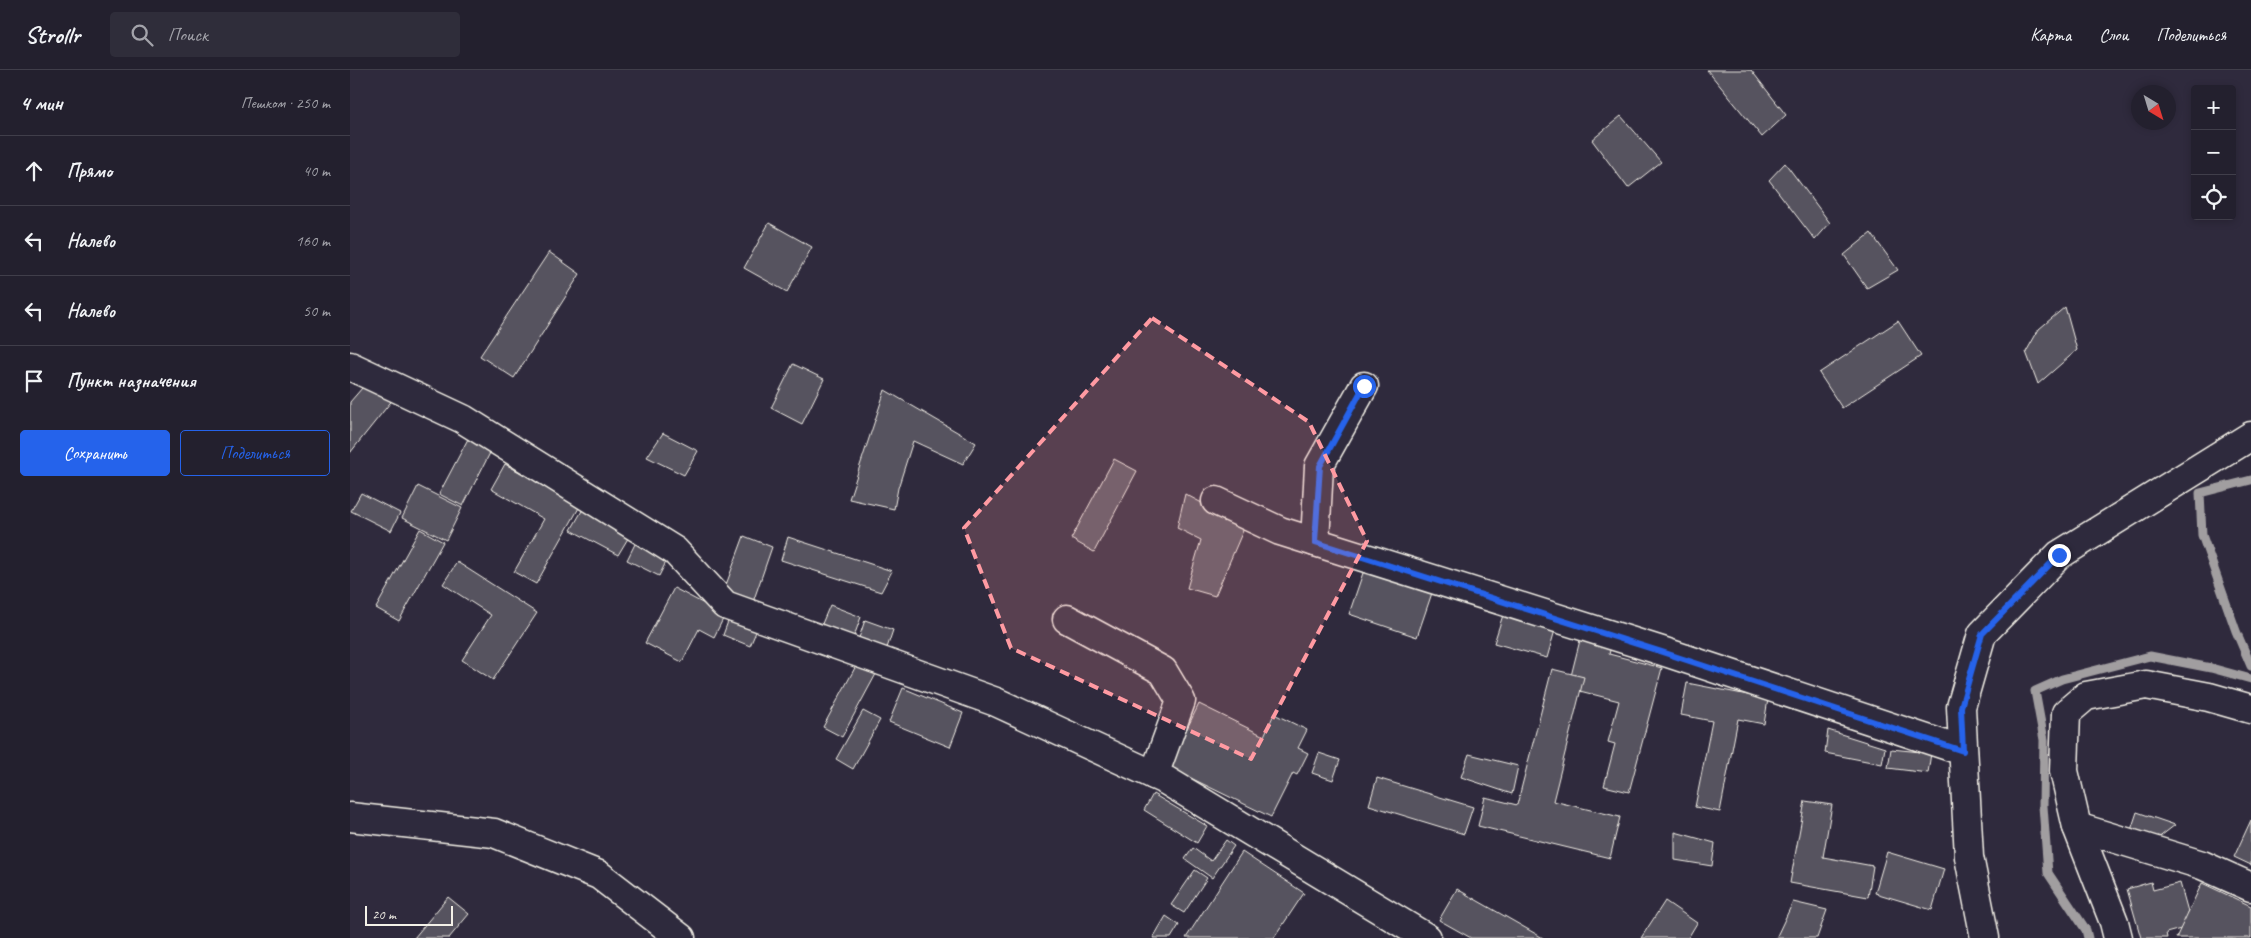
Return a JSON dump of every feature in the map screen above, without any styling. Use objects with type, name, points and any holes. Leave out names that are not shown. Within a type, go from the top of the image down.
[{"type":"street","points":[[350,366],[463,419],[675,551],[725,605],[996,702],[1154,775],[1427,938]]},
{"type":"street","points":[[1315,542],[1320,466],[1364,386]]},
{"type":"street","points":[[1985,938],[1969,857],[1961,707],[1982,634],[2059,555],[2251,436]]},
{"type":"street","points":[[1216,501],[1280,531],[1662,652],[1963,751]]},
{"type":"street","points":[[1067,619],[1163,671],[1181,701],[1154,775]]},
{"type":"street","points":[[2118,938],[2114,922],[2077,827],[2064,771],[2066,714],[2086,696],[2146,685],[2209,697],[2251,709]]},
{"type":"street","points":[[350,818],[494,833],[598,875],[681,938]]},
{"type":"street","points":[[2077,827],[2202,865],[2251,887]]},
{"type":"highlighted area","points":[[1152,318],[1309,422],[1367,541],[1251,759],[1011,648],[964,528]]},
{"type":"building","points":[[1707,70],[1751,70],[1786,115],[1762,137]]},
{"type":"building","points":[[1621,116],[1661,162],[1628,188],[1592,140]]},
{"type":"building","points":[[1785,163],[1830,223],[1815,240],[1769,180]]},
{"type":"building","points":[[769,223],[812,247],[787,292],[744,268]]},
{"type":"building","points":[[1871,233],[1898,270],[1867,288],[1844,255]]},
{"type":"building","points":[[549,252],[580,274],[514,378],[480,356]]},
{"type":"building","points":[[2065,307],[2077,350],[2038,384],[2026,352],[2039,329]]},
{"type":"building","points":[[1898,321],[1921,356],[1842,408],[1819,373]]},
{"type":"building","points":[[793,364],[824,379],[802,424],[771,408]]},
{"type":"building","points":[[369,380],[398,393],[350,453],[350,402]]},
{"type":"building","points":[[885,390],[976,443],[963,464],[913,441],[898,488],[894,509],[849,499]]},
{"type":"building","points":[[663,433],[698,451],[684,475],[647,457]]},
{"type":"building","points":[[469,437],[492,449],[463,506],[439,494]]},
{"type":"building","points":[[1114,459],[1137,471],[1094,552],[1071,539]]},
{"type":"building","points":[[505,464],[580,506],[536,584],[514,572],[544,519],[491,489]]},
{"type":"building","points":[[418,486],[462,508],[446,540],[402,518]]},
{"type":"building","points":[[361,493],[400,513],[391,531],[351,511]]},
{"type":"building","points":[[1185,494],[1245,526],[1215,596],[1187,588],[1201,540],[1177,528]]},
{"type":"building","points":[[583,509],[630,535],[618,555],[571,530]]},
{"type":"building","points":[[420,529],[443,542],[399,621],[376,608]]},
{"type":"building","points":[[744,536],[772,547],[752,605],[723,593]]},
{"type":"building","points":[[788,537],[892,571],[881,592],[781,560]]},
{"type":"building","points":[[637,540],[669,556],[659,576],[627,560]]},
{"type":"building","points":[[457,562],[537,613],[493,680],[462,660],[491,615],[443,584]]},
{"type":"building","points":[[1365,567],[1433,590],[1417,637],[1349,614]]},
{"type":"building","points":[[674,588],[725,615],[714,637],[699,629],[682,662],[645,643]]},
{"type":"building","points":[[830,605],[861,617],[853,639],[821,626]]},
{"type":"building","points":[[1503,615],[1555,630],[1547,658],[1494,643]]},
{"type":"building","points":[[730,616],[758,627],[750,646],[723,635]]},
{"type":"building","points":[[865,620],[893,630],[886,651],[858,641]]},
{"type":"building","points":[[1581,636],[1612,644],[1609,654],[1662,668],[1629,792],[1604,786],[1615,744],[1608,742],[1619,701],[1568,688]]},
{"type":"building","points":[[857,664],[876,674],[842,737],[823,727]]},
{"type":"building","points":[[1552,669],[1584,677],[1553,801],[1620,817],[1610,858],[1478,826],[1485,797],[1517,805]]},
{"type":"building","points":[[1687,683],[1768,699],[1764,724],[1738,719],[1720,812],[1695,807],[1712,721],[1681,715]]},
{"type":"building","points":[[903,688],[963,713],[950,747],[889,722]]},
{"type":"building","points":[[1199,704],[1264,736],[1274,714],[1307,730],[1298,748],[1308,753],[1297,775],[1293,773],[1271,817],[1168,767]]},
{"type":"building","points":[[863,711],[880,720],[853,769],[836,759]]},
{"type":"building","points":[[1828,730],[1885,748],[1882,764],[1825,753]]},
{"type":"building","points":[[1891,749],[1931,753],[1928,773],[1888,768]]},
{"type":"building","points":[[1319,753],[1340,760],[1333,780],[1312,773]]},
{"type":"building","points":[[1469,754],[1518,766],[1512,794],[1461,777]]},
{"type":"building","points":[[1377,778],[1473,807],[1464,834],[1369,805]]},
{"type":"building","points":[[1153,794],[1207,826],[1197,843],[1144,810]]},
{"type":"building","points":[[1805,801],[1832,805],[1823,857],[1873,866],[1868,897],[1790,883]]},
{"type":"building","points":[[2137,812],[2175,825],[2157,839],[2131,830]]},
{"type":"building","points":[[2251,820],[2251,865],[2234,857]]},
{"type":"building","points":[[1675,832],[1715,843],[1712,866],[1675,860]]},
{"type":"building","points":[[1226,840],[1234,846],[1212,878],[1185,859],[1193,848],[1211,861]]},
{"type":"building","points":[[1242,852],[1304,893],[1274,938],[1186,938]]},
{"type":"building","points":[[1887,852],[1944,869],[1932,910],[1875,893]]},
{"type":"building","points":[[1195,870],[1207,878],[1184,913],[1171,905]]},
{"type":"building","points":[[2151,882],[2153,890],[2180,883],[2192,926],[2166,933],[2167,938],[2141,938],[2127,889]]},
{"type":"building","points":[[2202,883],[2251,906],[2251,938],[2176,938]]},
{"type":"building","points":[[1457,889],[1543,938],[1471,938],[1439,920]]},
{"type":"building","points":[[448,897],[469,914],[449,938],[414,938]]},
{"type":"building","points":[[1665,901],[1697,923],[1688,938],[1641,938]]},
{"type":"building","points":[[1793,902],[1827,910],[1817,938],[1776,938]]},
{"type":"building","points":[[1166,916],[1179,925],[1171,938],[1153,938]]},
{"type":"waterway","points":[[2251,480],[2200,493],[2202,535],[2236,631],[2251,666]]},
{"type":"waterway","points":[[2088,938],[2086,930],[2048,873],[2043,806],[2044,740],[2035,691],[2062,679],[2150,656],[2211,668],[2251,679]]},
{"type":"route","points":[[1364,386],[1320,466],[1315,542],[1436,579],[1963,751],[1961,707],[1982,634],[2059,555]]}]
